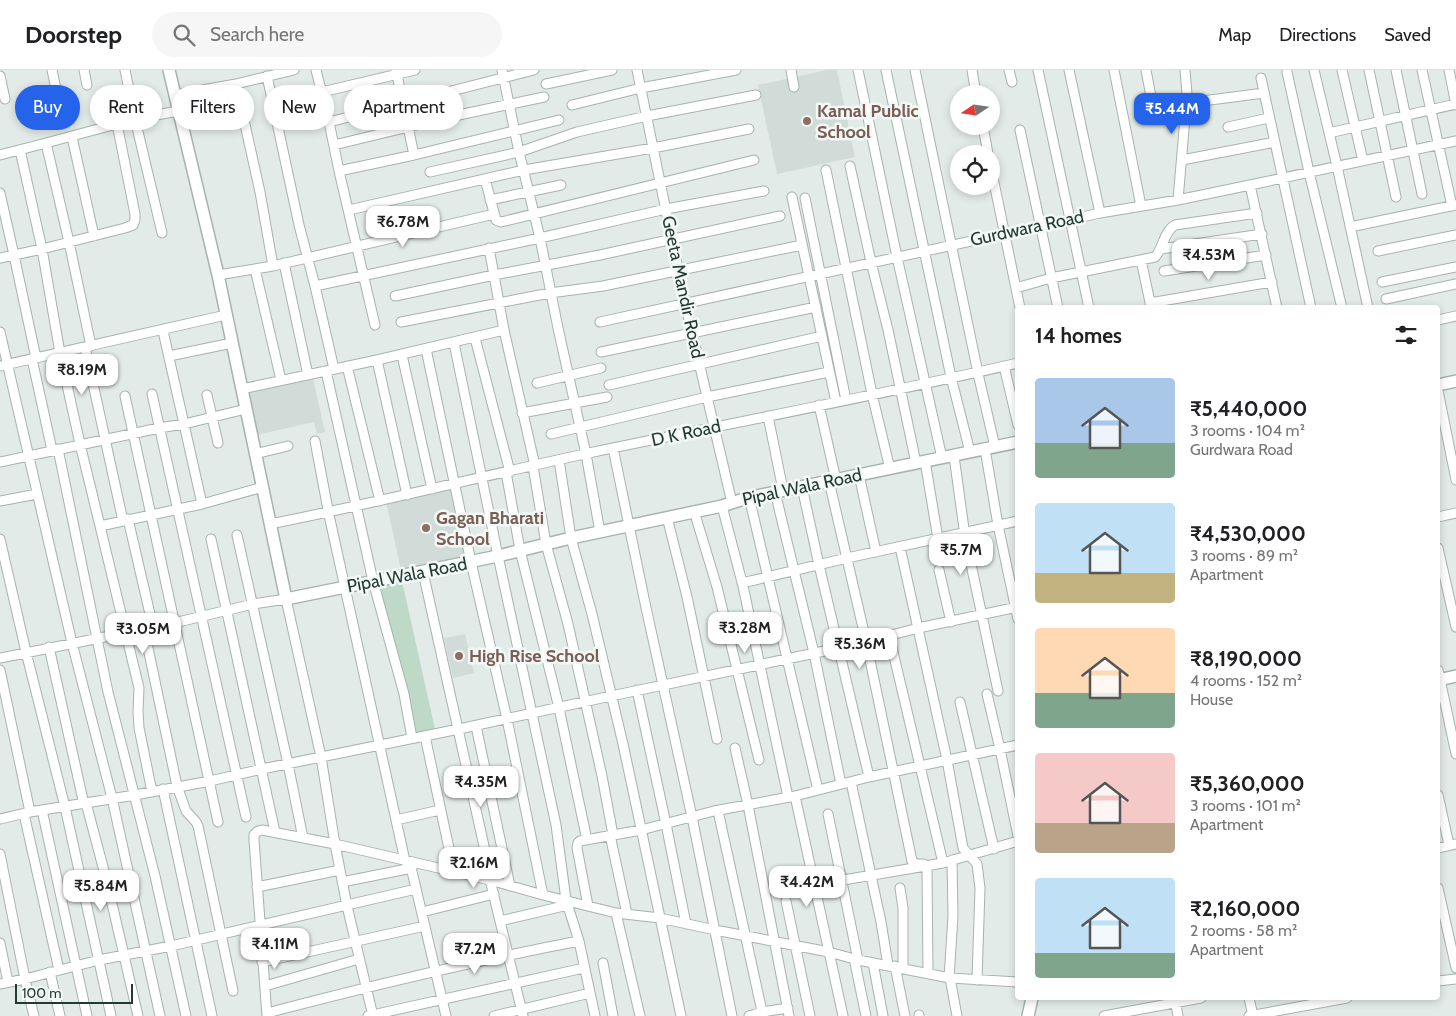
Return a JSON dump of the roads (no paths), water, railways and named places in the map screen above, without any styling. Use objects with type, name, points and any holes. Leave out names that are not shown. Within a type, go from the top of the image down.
[{"type":"street","points":[[52,70],[55,85]]},
{"type":"street","points":[[84,70],[87,85]]},
{"type":"street","points":[[125,70],[128,85]]},
{"type":"street","points":[[169,70],[173,85]]},
{"type":"street","points":[[230,85],[294,70]]},
{"type":"street","points":[[316,70],[320,85]]},
{"type":"street","points":[[334,89],[396,72],[415,70]]},
{"type":"street","points":[[463,86],[503,74],[534,70]]},
{"type":"street","points":[[546,84],[574,74],[612,70]]},
{"type":"street","name":"Geeta Mandir Road","points":[[637,70],[685,303],[714,427],[742,583],[791,796],[814,884],[843,1016]]},
{"type":"street","points":[[572,105],[641,88],[736,70]]},
{"type":"street","points":[[791,70],[794,87]]},
{"type":"street","points":[[858,70],[925,384],[948,457],[998,692]]},
{"type":"street","points":[[886,70],[951,377],[970,452]]},
{"type":"street","points":[[914,70],[977,372],[990,448],[998,525],[1015,603]]},
{"type":"street","points":[[972,70],[974,85]]},
{"type":"street","points":[[1009,70],[1012,82]]},
{"type":"street","points":[[1038,70],[1088,305]]},
{"type":"street","points":[[1070,70],[1100,213]]},
{"type":"street","points":[[1114,70],[1141,206]]},
{"type":"street","points":[[1146,70],[1152,102]]},
{"type":"street","points":[[1178,200],[1188,94],[1185,70]]},
{"type":"street","points":[[1314,70],[1367,305]]},
{"type":"street","points":[[1342,70],[1363,161]]},
{"type":"street","points":[[1369,70],[1396,196]]},
{"type":"street","points":[[1396,70],[1422,194]]},
{"type":"street","points":[[1350,227],[1454,205],[1422,70]]},
{"type":"street","points":[[1329,134],[1456,104],[1449,70]]},
{"type":"street","points":[[396,72],[398,85]]},
{"type":"street","points":[[1287,72],[1341,305]]},
{"type":"street","points":[[503,74],[586,454],[600,532]]},
{"type":"street","points":[[0,76],[5,99]]},
{"type":"street","points":[[267,76],[307,258],[315,286],[356,507],[373,582],[404,694],[412,738]]},
{"type":"street","points":[[1261,78],[1310,305]]},
{"type":"street","points":[[236,84],[260,192],[273,266]]},
{"type":"street","points":[[1187,103],[1264,92]]},
{"type":"street","points":[[430,172],[519,152],[577,132],[756,95]]},
{"type":"street","points":[[463,114],[544,97]]},
{"type":"street","points":[[1228,127],[1269,118]]},
{"type":"street","points":[[339,171],[558,120]]},
{"type":"street","points":[[349,210],[524,170],[749,129]]},
{"type":"street","points":[[0,155],[94,130]]},
{"type":"street","points":[[0,258],[94,236],[133,224],[135,214],[118,130]]},
{"type":"street","points":[[137,130],[162,233]]},
{"type":"street","points":[[183,130],[218,276],[321,757],[342,882],[367,987],[371,1016],[584,968]]},
{"type":"street","points":[[331,130],[375,325]]},
{"type":"street","points":[[334,146],[399,130]]},
{"type":"street","points":[[408,130],[414,155]]},
{"type":"street","points":[[1020,130],[1057,305]]},
{"type":"street","points":[[72,136],[94,236]]},
{"type":"street","name":"Gurdwara Road","points":[[600,322],[1070,219],[1178,200],[1456,141]]},
{"type":"street","points":[[1182,160],[1275,142]]},
{"type":"street","points":[[46,143],[69,242],[104,439],[126,520],[178,786],[186,811],[198,826],[233,991]]},
{"type":"street","points":[[20,150],[42,249],[60,353],[80,444],[139,688],[139,728],[152,792]]},
{"type":"street","points":[[485,179],[494,214],[498,222],[754,160]]},
{"type":"street","points":[[850,166],[900,389],[938,538]]},
{"type":"street","points":[[826,170],[872,394],[890,469]]},
{"type":"street","points":[[490,200],[561,185]]},
{"type":"street","points":[[1250,185],[1276,305]]},
{"type":"street","points":[[315,286],[666,209],[764,191]]},
{"type":"street","points":[[0,194],[34,359],[96,638],[155,876],[186,1016]]},
{"type":"street","points":[[996,195],[1019,305]]},
{"type":"street","points":[[792,197],[836,402]]},
{"type":"street","points":[[805,198],[846,400]]},
{"type":"street","points":[[1016,288],[1051,278],[1155,257],[1172,226],[1257,213]]},
{"type":"street","points":[[218,276],[284,264],[494,214]]},
{"type":"street","points":[[395,296],[672,240],[780,216]]},
{"type":"street","points":[[1161,249],[1262,234]]},
{"type":"street","points":[[1378,251],[1456,234]]},
{"type":"street","points":[[400,322],[550,293],[602,286],[802,245]]},
{"type":"street","points":[[489,248],[504,330],[534,466],[546,544],[568,624],[602,776],[611,835],[627,914]]},
{"type":"street","points":[[1164,271],[1266,255]]},
{"type":"street","points":[[1141,260],[1151,305],[1272,282]]},
{"type":"street","points":[[284,264],[308,374]]},
{"type":"street","points":[[1382,282],[1456,267]]},
{"type":"street","points":[[255,269],[281,380]]},
{"type":"street","points":[[1386,299],[1456,284]]},
{"type":"street","points":[[601,352],[816,307]]},
{"type":"street","points":[[4,366],[226,315]]},
{"type":"street","points":[[1440,320],[1456,316]]},
{"type":"street","points":[[163,330],[202,504]]},
{"type":"street","points":[[242,388],[402,355],[504,330]]},
{"type":"street","points":[[0,332],[4,366],[28,455],[72,643],[112,798],[160,1016]]},
{"type":"street","points":[[609,385],[822,336]]},
{"type":"street","points":[[475,338],[508,472],[520,550],[559,708],[587,840]]},
{"type":"street","points":[[454,342],[556,825],[567,903],[578,941],[595,1016]]},
{"type":"street","points":[[169,356],[232,343]]},
{"type":"street","points":[[426,349],[471,562],[507,719],[543,895]]},
{"type":"street","points":[[402,355],[432,489]]},
{"type":"street","points":[[377,360],[407,495]]},
{"type":"street","name":"D K Road","points":[[270,524],[356,507],[613,448],[1015,364]]},
{"type":"street","points":[[347,366],[380,501]]},
{"type":"street","points":[[1004,366],[1015,412]]},
{"type":"street","points":[[537,383],[601,368]]},
{"type":"street","points":[[551,434],[707,397],[829,372]]},
{"type":"street","points":[[1440,385],[1456,381]]},
{"type":"street","points":[[152,394],[246,817]]},
{"type":"street","points":[[207,395],[218,442]]},
{"type":"street","points":[[125,396],[218,822]]},
{"type":"street","points":[[522,413],[607,397]]},
{"type":"street","points":[[1440,399],[1454,456],[1456,480]]},
{"type":"street","points":[[819,405],[847,558],[912,861],[926,866]]},
{"type":"street","points":[[0,462],[184,424],[246,409]]},
{"type":"street","points":[[768,416],[793,570],[814,653],[841,784]]},
{"type":"street","points":[[315,441],[396,820],[422,912],[446,1016]]},
{"type":"street","name":"Pipal Wala Road","points":[[0,658],[174,623],[253,604],[471,562],[779,491],[1015,443]]},
{"type":"street","points":[[256,454],[288,446]]},
{"type":"street","points":[[613,448],[662,685],[692,817],[732,1016]]},
{"type":"street","points":[[559,460],[571,538],[592,614],[611,696],[681,1016]]},
{"type":"street","points":[[859,475],[876,552]]},
{"type":"street","points":[[802,486],[869,777]]},
{"type":"street","points":[[100,526],[202,504],[262,487]]},
{"type":"street","points":[[0,501],[37,494]]},
{"type":"street","points":[[749,498],[818,790]]},
{"type":"street","points":[[694,512],[718,587],[758,760]]},
{"type":"street","points":[[1440,517],[1456,513]]},
{"type":"street","points":[[668,517],[718,739]]},
{"type":"street","points":[[742,583],[1015,522]]},
{"type":"street","points":[[237,535],[303,838]]},
{"type":"street","points":[[0,539],[65,807],[112,1016]]},
{"type":"street","points":[[211,539],[275,832]]},
{"type":"street","points":[[900,547],[947,760],[963,848],[977,864],[980,888],[977,980]]},
{"type":"street","points":[[1440,557],[1456,627]]},
{"type":"street","points":[[940,570],[951,622]]},
{"type":"street","points":[[423,572],[490,880],[522,1013]]},
{"type":"street","points":[[0,819],[210,781],[458,730],[1015,608]]},
{"type":"street","points":[[889,636],[943,863]]},
{"type":"street","points":[[49,647],[83,800],[86,803],[138,1016]]},
{"type":"street","points":[[0,670],[27,813],[60,1016]]},
{"type":"street","points":[[1440,677],[1456,676]]},
{"type":"street","points":[[1440,686],[1456,754]]},
{"type":"street","points":[[637,690],[686,924]]},
{"type":"street","points":[[987,694],[1015,822]]},
{"type":"street","points":[[960,702],[994,849]]},
{"type":"street","points":[[476,726],[510,886]]},
{"type":"street","points":[[425,736],[454,872]]},
{"type":"street","points":[[588,906],[577,848],[578,843],[1015,745]]},
{"type":"street","points":[[735,748],[748,805],[788,1012],[749,1016]]},
{"type":"street","points":[[851,782],[881,922],[896,966],[905,1016]]},
{"type":"street","points":[[164,789],[212,1016]]},
{"type":"street","points":[[1440,802],[1453,845],[1440,848]]},
{"type":"street","points":[[42,810],[87,1016]]},
{"type":"street","points":[[396,820],[440,810]]},
{"type":"street","points":[[718,811],[762,1014]]},
{"type":"street","points":[[828,814],[866,1016]]},
{"type":"street","points":[[578,941],[367,987],[267,1015],[254,835],[262,830],[335,844],[409,864],[490,880],[567,903],[616,913],[660,918],[949,978],[1015,982]]},
{"type":"street","points":[[814,884],[943,863],[1015,842]]},
{"type":"street","points":[[0,854],[34,1016]]},
{"type":"street","points":[[952,860],[953,916],[949,978],[957,1016]]},
{"type":"street","points":[[342,882],[409,864]]},
{"type":"street","points":[[926,866],[928,892],[928,973]]},
{"type":"street","points":[[257,887],[340,870]]},
{"type":"street","points":[[896,966],[903,908],[900,888]]},
{"type":"street","points":[[0,943],[4,983],[76,965],[171,946],[416,889]]},
{"type":"street","points":[[422,912],[494,894]]},
{"type":"street","points":[[786,901],[810,1016]]},
{"type":"street","points":[[500,921],[567,903]]},
{"type":"street","points":[[1440,903],[1456,968]]},
{"type":"street","points":[[616,913],[640,1016]]},
{"type":"street","points":[[262,962],[425,926]]},
{"type":"street","points":[[265,986],[359,959]]},
{"type":"street","points":[[603,963],[613,1016]]},
{"type":"street","points":[[873,963],[883,1016]]},
{"type":"street","points":[[1440,981],[1456,979]]},
{"type":"street","points":[[494,1016],[522,1013],[590,993]]},
{"type":"street","points":[[1028,1016],[1032,1000]]},
{"type":"street","points":[[1104,1016],[1175,1000],[1178,1016]]},
{"type":"street","points":[[1249,1000],[1251,1016],[1336,1000]]},
{"type":"place","name":"Kamal Public School","points":[[807,121]]},
{"type":"place","name":"Gagan Bharati School","points":[[426,528]]},
{"type":"place","name":"High Rise School","points":[[459,656]]}]
